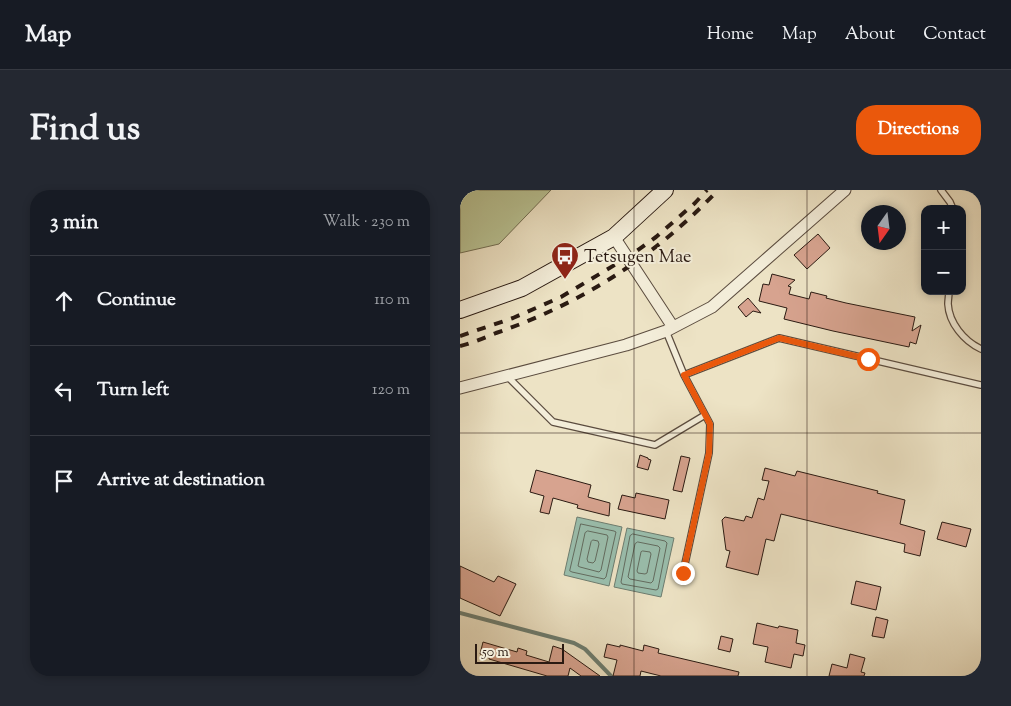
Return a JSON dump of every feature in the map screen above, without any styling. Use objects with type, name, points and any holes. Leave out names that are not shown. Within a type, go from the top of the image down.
[{"type":"street","points":[[460,310],[522,288],[614,237],[665,190]]},
{"type":"street","points":[[460,388],[626,345],[670,329],[712,307],[846,190]]},
{"type":"street","points":[[614,237],[670,329]]},
{"type":"lane","points":[[940,190],[951,205]]},
{"type":"lane","points":[[949,295],[948,306],[961,334],[974,346],[981,348]]},
{"type":"lane","points":[[670,329],[684,375],[710,424],[709,453],[683,573]]},
{"type":"lane","points":[[684,375],[779,338],[981,385]]},
{"type":"lane","points":[[506,376],[553,422],[655,445],[705,415]]},
{"type":"shaded area","points":[[460,190],[551,190],[499,244],[460,253]]},
{"type":"water","points":[[577,517],[622,527],[609,586],[564,575]]},
{"type":"water","points":[[627,528],[674,538],[661,597],[614,587]]},
{"type":"building","points":[[818,234],[830,248],[807,269],[794,255]]},
{"type":"building","points":[[772,274],[795,280],[788,286],[791,287],[789,294],[809,299],[811,292],[846,303],[915,317],[912,331],[921,325],[916,344],[910,342],[909,347],[784,319],[787,308],[759,301],[763,284],[769,285]]},
{"type":"building","points":[[748,298],[761,313],[753,311],[746,317],[738,307]]},
{"type":"building","points":[[640,455],[651,460],[648,470],[637,467]]},
{"type":"building","points":[[681,456],[690,458],[682,492],[673,490]]},
{"type":"building","points":[[765,468],[795,476],[797,471],[878,491],[877,493],[905,500],[900,524],[925,531],[920,556],[904,552],[905,544],[781,514],[774,541],[766,539],[758,575],[726,567],[730,551],[726,550],[722,520],[725,517],[744,521],[746,516],[752,518],[758,498],[764,500],[769,481],[762,480]]},
{"type":"building","points":[[536,470],[591,485],[588,497],[610,503],[609,516],[577,508],[578,505],[553,498],[549,514],[540,512],[544,496],[530,492]]},
{"type":"building","points":[[636,493],[669,500],[665,519],[618,509],[622,495],[635,498]]},
{"type":"building","points":[[942,522],[971,529],[966,547],[937,539]]},
{"type":"building","points":[[460,566],[494,582],[498,576],[516,584],[500,616],[460,598]]},
{"type":"building","points":[[856,581],[881,587],[876,610],[851,604]]},
{"type":"building","points":[[876,617],[888,620],[884,638],[872,636]]},
{"type":"building","points":[[757,623],[798,630],[796,643],[805,645],[803,656],[794,654],[791,668],[765,662],[768,647],[753,644]]},
{"type":"building","points":[[721,636],[733,639],[730,652],[718,649]]},
{"type":"building","points":[[483,642],[517,652],[518,648],[527,651],[526,655],[549,662],[553,646],[562,649],[600,676],[581,676],[570,668],[568,676],[547,676],[489,659],[489,657],[480,654]]},
{"type":"building","points":[[607,644],[643,651],[644,645],[659,649],[658,653],[739,672],[738,676],[661,676],[641,671],[640,676],[613,676],[617,660],[604,657]]},
{"type":"building","points":[[850,654],[865,658],[861,672],[865,673],[864,676],[829,676],[832,664],[847,668]]},
{"type":"waterway","points":[[460,613],[574,643],[585,649],[611,676]]},
{"type":"railway","points":[[460,336],[513,318],[561,297],[628,257],[656,237],[707,190]]},
{"type":"railway","points":[[460,346],[558,308],[588,292],[616,275],[670,236],[718,190]]},
{"type":"place","name":"Tetsugen Mae","points":[[565,280]]},
{"type":"route","points":[[683,573],[709,453],[710,424],[684,375],[779,338],[868,359]]}]
